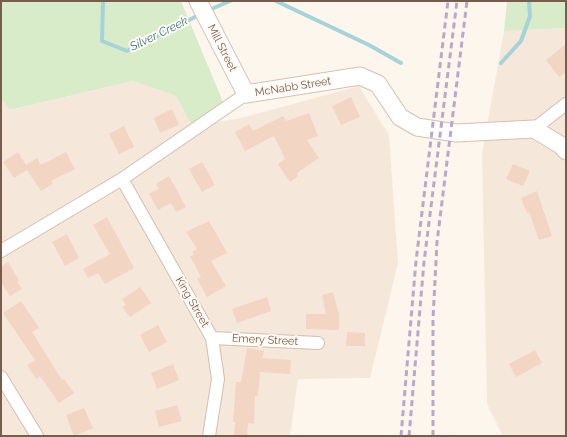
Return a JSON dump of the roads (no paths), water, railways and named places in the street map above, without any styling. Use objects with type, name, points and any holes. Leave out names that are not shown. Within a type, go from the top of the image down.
[{"type":"street","name":"Mill Street","points":[[199,2],[246,94]]},
{"type":"street","name":"McNabb Street","points":[[1,250],[122,179],[246,94],[360,76],[378,84],[400,117],[417,127],[456,133],[534,129]]},
{"type":"street","points":[[566,104],[534,129],[562,146],[566,151]]},
{"type":"street","name":"King Street","points":[[122,179],[212,338],[218,379],[209,436]]},
{"type":"street","name":"Emery Street","points":[[212,338],[318,343]]},
{"type":"street","points":[[1,377],[37,436]]},
{"type":"waterway","name":"Silver Creek","points":[[103,1],[102,41],[127,51],[201,14]]},
{"type":"waterway","name":"Silver Creek","points":[[207,11],[230,1]]},
{"type":"waterway","name":"Silver Creek","points":[[276,1],[369,45],[401,63]]},
{"type":"waterway","name":"Silver Creek","points":[[501,63],[521,41],[530,16],[529,1]]},
{"type":"railway","points":[[401,436],[416,261],[448,1]]},
{"type":"railway","points":[[409,436],[424,262],[457,1]]},
{"type":"railway","points":[[433,436],[433,319],[437,242],[467,1]]}]
